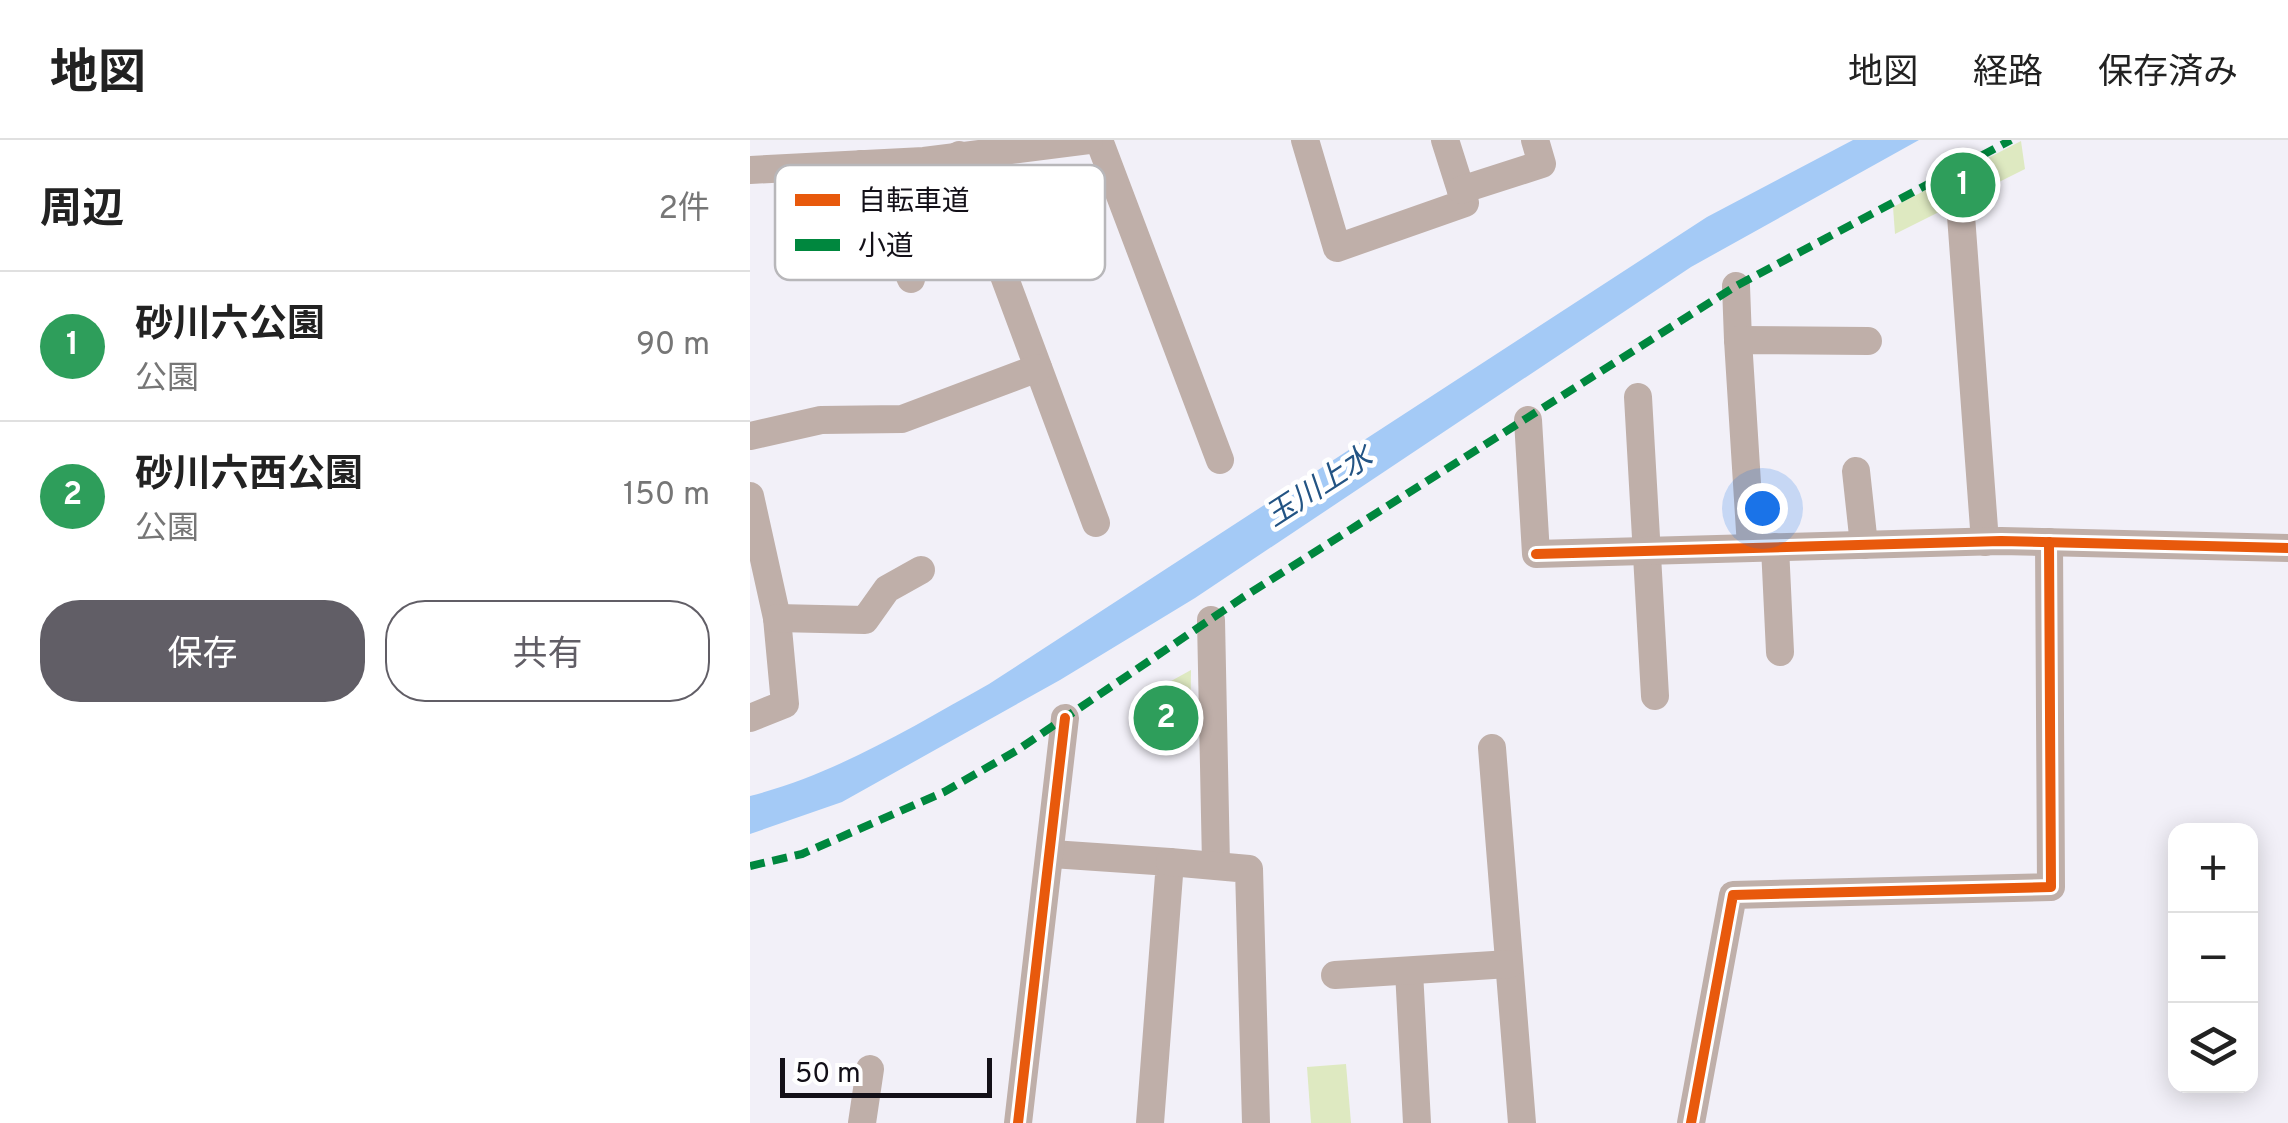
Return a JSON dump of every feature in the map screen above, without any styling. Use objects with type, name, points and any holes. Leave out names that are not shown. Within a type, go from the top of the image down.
[{"type":"street","points":[[842,165],[911,151],[958,155],[1089,140]]},
{"type":"street","points":[[1100,140],[1220,460]]},
{"type":"street","points":[[1305,140],[1337,248],[1465,204],[1445,140]]},
{"type":"street","points":[[1461,190],[1542,164],[1535,140]]},
{"type":"street","points":[[958,155],[962,165]]},
{"type":"street","points":[[750,170],[775,169]]},
{"type":"street","points":[[1960,202],[1985,542]]},
{"type":"street","points":[[1005,280],[1096,523]]},
{"type":"street","points":[[1736,286],[1738,340],[1780,652]]},
{"type":"street","points":[[1738,340],[1868,341]]},
{"type":"street","points":[[750,436],[821,420],[902,418],[1038,368]]},
{"type":"street","points":[[1638,397],[1655,696]]},
{"type":"street","points":[[1528,420],[1536,554],[1985,542],[2288,548]]},
{"type":"street","points":[[1856,472],[1864,544]]},
{"type":"street","points":[[750,496],[777,618],[786,704],[750,718]]},
{"type":"street","points":[[1691,1123],[1732,895],[2051,886],[2049,542]]},
{"type":"street","points":[[777,618],[866,620],[887,589],[921,570]]},
{"type":"street","points":[[1211,620],[1216,864]]},
{"type":"street","points":[[1018,1123],[1065,718]]},
{"type":"street","points":[[1492,748],[1522,1123]]},
{"type":"street","points":[[1052,854],[1249,869],[1256,1123]]},
{"type":"street","points":[[1150,1123],[1170,862]]},
{"type":"street","points":[[1335,975],[1509,964]]},
{"type":"street","points":[[1409,970],[1417,1123]]},
{"type":"street","points":[[862,1123],[870,1069]]},
{"type":"green space","points":[[2021,141],[2025,169],[1895,234],[1893,207]]},
{"type":"green space","points":[[1191,670],[1190,739],[1141,739],[1142,697]]},
{"type":"green space","points":[[1346,1064],[1351,1123],[1311,1123],[1307,1067]]},
{"type":"water","name":"玉川上水","points":[[1853,140],[1919,140],[1691,267],[1195,598],[1060,680],[842,802],[750,834],[750,796],[843,762],[989,684],[1707,217]]},
{"type":"marked path","points":[[750,866],[802,854],[944,792],[1016,751],[1242,598],[1736,286],[2011,140]]},
{"type":"cycle path","points":[[1536,554],[2001,541],[2288,548]]},
{"type":"cycle path","points":[[1691,1123],[1733,895],[2051,887],[2049,542]]},
{"type":"cycle path","points":[[1018,1123],[1065,718]]},
{"type":"place","name":"砂川六公園","points":[[1963,185]]},
{"type":"place","name":"砂川六西公園","points":[[1166,718]]}]
